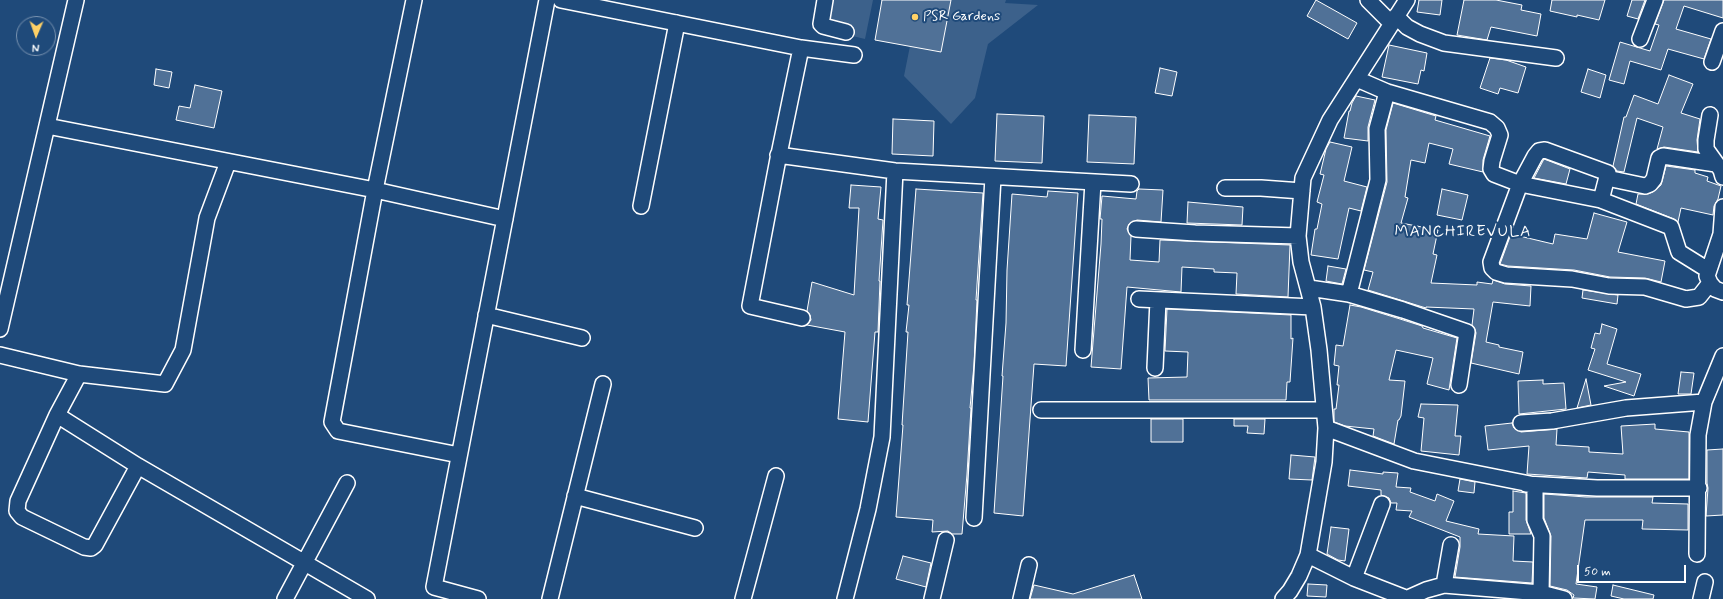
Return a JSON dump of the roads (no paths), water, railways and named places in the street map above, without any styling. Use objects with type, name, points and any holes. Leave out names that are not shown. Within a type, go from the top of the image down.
[{"type":"street","points":[[0,329],[76,0]]},
{"type":"street","points":[[414,0],[375,190],[332,422],[338,431],[459,456]]},
{"type":"street","points":[[478,599],[434,587],[547,0]]},
{"type":"street","points":[[561,0],[801,48],[854,55]]},
{"type":"street","points":[[825,0],[821,24],[823,26],[846,32]]},
{"type":"street","points":[[1368,0],[1394,20],[1420,34],[1444,42],[1556,58]]},
{"type":"street","points":[[1282,599],[1299,576],[1308,555],[1324,462],[1326,428],[1323,410],[1319,350],[1313,307],[1301,262],[1298,236],[1303,178],[1330,120],[1406,0]]},
{"type":"street","points":[[1640,39],[1654,0]]},
{"type":"street","points":[[641,206],[677,23]]},
{"type":"street","points":[[1712,62],[1723,31]]},
{"type":"street","points":[[801,48],[778,155],[750,306],[802,318]]},
{"type":"street","points":[[1357,79],[1387,92],[1490,122],[1497,128],[1500,135],[1492,161],[1491,169],[1494,174],[1520,184],[1601,200],[1671,227],[1679,252],[1709,276],[1715,289],[1723,292]]},
{"type":"street","points":[[1349,294],[1378,180],[1377,128],[1387,92]]},
{"type":"street","points":[[1710,115],[1706,149],[1720,170]]},
{"type":"street","points":[[47,126],[375,190],[505,219]]},
{"type":"street","points":[[1601,200],[1608,173],[1543,150],[1539,151],[1534,156],[1520,184],[1491,262],[1492,268],[1496,272],[1506,275],[1572,279],[1610,286],[1645,286],[1686,299],[1699,297],[1709,276],[1722,235],[1723,206]]},
{"type":"street","points":[[778,155],[895,172],[1131,184]]},
{"type":"street","points":[[1607,178],[1645,186],[1650,184],[1654,179],[1659,158],[1663,156],[1720,170]]},
{"type":"street","points":[[0,355],[79,374],[165,384],[183,350],[207,218],[228,162]]},
{"type":"street","points":[[845,599],[868,509],[882,437],[895,172]]},
{"type":"street","points":[[974,518],[993,177]]},
{"type":"street","points":[[1083,350],[1093,182]]},
{"type":"street","points":[[1225,188],[1261,188],[1302,191]]},
{"type":"street","points":[[1136,229],[1195,233],[1298,236]]},
{"type":"street","points":[[1309,288],[1349,294],[1403,310],[1467,332],[1459,385]]},
{"type":"street","points":[[1139,299],[1313,307]]},
{"type":"street","points":[[1155,368],[1158,300]]},
{"type":"street","points":[[486,315],[582,338]]},
{"type":"street","points":[[1697,554],[1699,488],[1698,435],[1704,402],[1723,356]]},
{"type":"street","points":[[79,374],[57,415],[18,501],[17,511],[22,517],[84,547],[91,548],[95,545],[138,466]]},
{"type":"street","points":[[550,599],[603,384]]},
{"type":"street","points":[[1521,423],[1552,421],[1626,408],[1704,402]]},
{"type":"street","points":[[1041,410],[1323,410]]},
{"type":"street","points":[[57,415],[138,466],[367,599]]},
{"type":"street","points":[[1326,428],[1414,461],[1535,485]]},
{"type":"street","points":[[743,599],[776,476]]},
{"type":"street","points":[[1496,483],[1597,488],[1699,488]]},
{"type":"street","points":[[285,599],[347,484]]},
{"type":"street","points":[[1535,485],[1535,520],[1542,536],[1541,593]]},
{"type":"street","points":[[576,496],[695,528]]},
{"type":"street","points":[[1354,578],[1382,504]]},
{"type":"street","points":[[932,599],[946,540]]},
{"type":"street","points":[[1444,585],[1451,545]]},
{"type":"street","points":[[1308,555],[1354,578],[1408,599],[1426,590],[1444,585],[1541,593],[1564,599]]},
{"type":"street","points":[[1021,599],[1029,565]]},
{"type":"street","points":[[1701,599],[1705,582]]},
{"type":"place","name":"PSR Gardens","points":[[915,17]]},
{"type":"district","name":"MANCHIREVULA","points":[[1463,233]]}]
